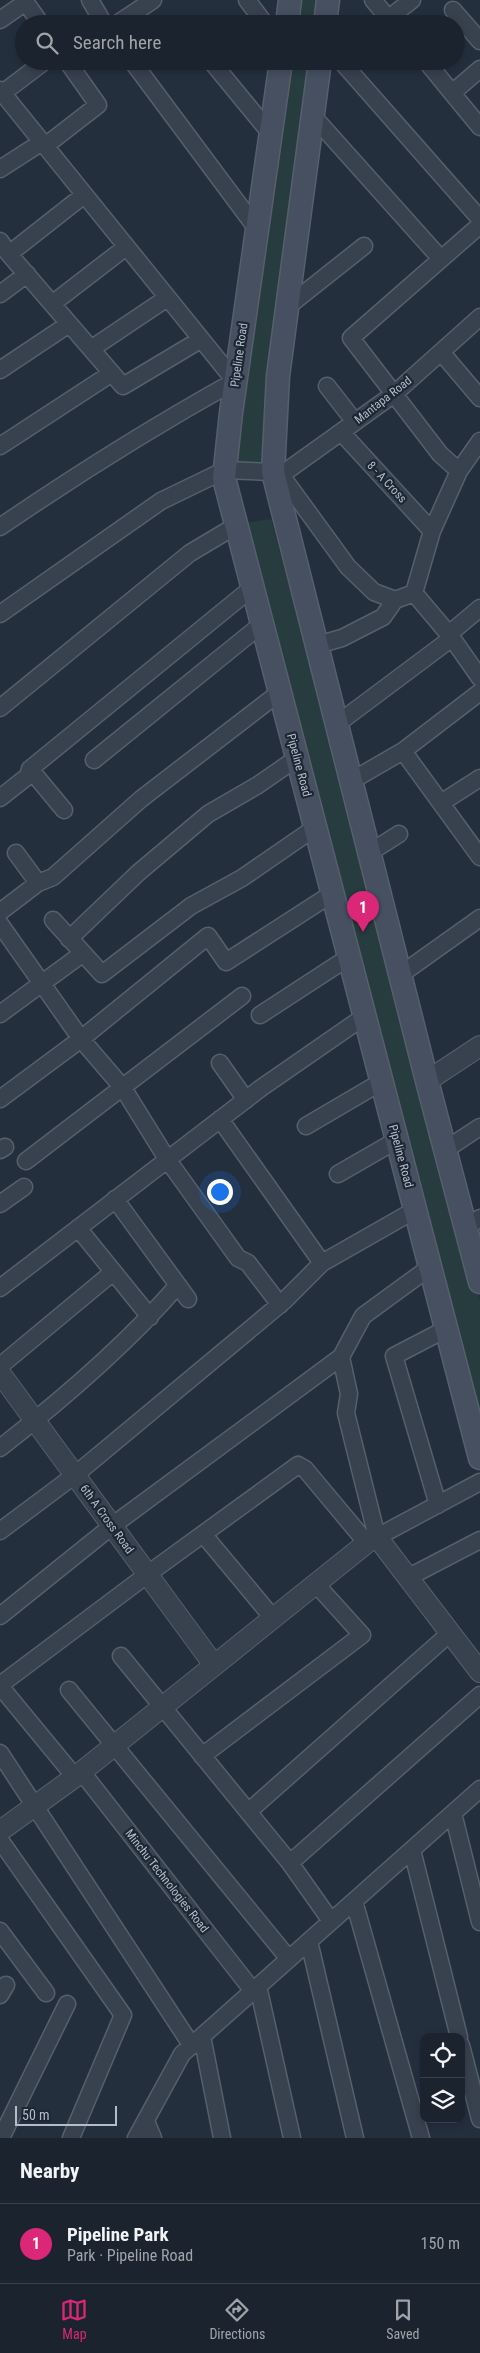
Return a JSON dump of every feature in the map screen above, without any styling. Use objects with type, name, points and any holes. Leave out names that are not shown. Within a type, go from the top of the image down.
[{"type":"main road","points":[[288,15],[290,0]]},
{"type":"main road","points":[[326,15],[328,0]]},
{"type":"main road","name":"Pipeline Road","points":[[280,70],[235,381],[224,478],[480,1458]]},
{"type":"main road","points":[[319,70],[278,376],[277,474],[317,645],[445,1150],[473,1223],[480,1282]]},
{"type":"street","points":[[90,0],[99,15]]},
{"type":"street","points":[[130,15],[152,0]]},
{"type":"street","points":[[247,0],[258,15]]},
{"type":"street","points":[[373,0],[386,15]]},
{"type":"street","points":[[397,15],[412,0]]},
{"type":"street","points":[[0,20],[25,1],[35,15]]},
{"type":"street","points":[[453,10],[457,15]]},
{"type":"street","points":[[465,24],[480,42]]},
{"type":"street","points":[[452,93],[480,69]]},
{"type":"street","points":[[0,528],[56,489],[183,410],[235,381],[1,93],[33,70]]},
{"type":"street","points":[[0,169],[44,144],[98,105],[73,70]]},
{"type":"street","points":[[139,70],[257,229]]},
{"type":"street","points":[[218,70],[271,134]]},
{"type":"street","points":[[349,70],[480,219]]},
{"type":"street","points":[[433,70],[480,127]]},
{"type":"street","points":[[313,116],[441,259]]},
{"type":"street","points":[[84,196],[4,247],[123,386],[200,340]]},
{"type":"street","points":[[459,471],[440,454],[351,338],[480,225]]},
{"type":"street","points":[[287,306],[364,246]]},
{"type":"street","points":[[52,304],[126,247]]},
{"type":"street","points":[[0,294],[27,274]]},
{"type":"street","points":[[91,349],[167,298]]},
{"type":"street","name":"Mantapa Road","points":[[277,474],[394,394],[480,317]]},
{"type":"street","points":[[0,370],[69,324]]},
{"type":"street","points":[[441,352],[480,398]]},
{"type":"street","points":[[0,446],[112,373]]},
{"type":"street","name":"8 - A Cross","points":[[327,386],[348,427],[432,531]]},
{"type":"street","points":[[414,593],[432,531],[459,471],[480,441]]},
{"type":"street","points":[[0,614],[161,502],[225,470],[277,474],[348,567],[374,592],[394,600]]},
{"type":"street","points":[[0,708],[190,553],[237,525]]},
{"type":"street","points":[[0,798],[28,776],[30,769],[253,587]]},
{"type":"street","points":[[317,645],[342,638],[383,617],[394,600],[414,593]]},
{"type":"street","points":[[414,593],[450,636],[480,678]]},
{"type":"street","points":[[337,724],[450,636],[480,608]]},
{"type":"street","points":[[94,760],[262,624]]},
{"type":"street","points":[[0,912],[38,882],[53,877],[141,799],[280,692]]},
{"type":"street","points":[[351,781],[404,751],[480,692]]},
{"type":"street","points":[[404,751],[480,856]]},
{"type":"street","points":[[69,939],[138,873],[208,814],[258,785],[297,758]]},
{"type":"street","points":[[30,769],[64,810]]},
{"type":"street","points":[[441,803],[480,778]]},
{"type":"street","points":[[53,920],[102,974],[191,906],[242,878],[316,827]]},
{"type":"street","points":[[369,853],[399,834]]},
{"type":"street","points":[[16,853],[38,882]]},
{"type":"street","points":[[0,1099],[81,1039],[208,936],[226,962],[332,893]]},
{"type":"street","points":[[400,975],[480,918]]},
{"type":"street","points":[[0,924],[81,1039],[123,1088],[167,1159],[238,1258],[248,1263],[280,1305]]},
{"type":"street","points":[[0,1014],[82,954]]},
{"type":"street","points":[[260,1015],[349,956]]},
{"type":"street","points":[[26,1161],[242,996]]},
{"type":"street","points":[[0,1288],[246,1100],[365,1016]]},
{"type":"street","points":[[427,1081],[480,1046]]},
{"type":"street","points":[[220,1063],[246,1100]]},
{"type":"street","points":[[306,1126],[381,1082]]},
{"type":"street","points":[[220,1120],[322,1263]]},
{"type":"street","points":[[445,1150],[480,1127]]},
{"type":"street","points":[[338,1174],[397,1140]]},
{"type":"street","points":[[0,1204],[24,1187]]},
{"type":"street","points":[[115,1199],[188,1299]]},
{"type":"street","points":[[0,1530],[75,1475],[280,1305],[322,1263],[415,1210]]},
{"type":"street","points":[[78,1228],[112,1273],[150,1317]]},
{"type":"street","points":[[0,1616],[112,1526],[340,1357],[363,1316],[430,1267]]},
{"type":"street","points":[[0,1366],[112,1273]]},
{"type":"street","points":[[0,1448],[35,1421],[150,1317],[178,1285]]},
{"type":"street","points":[[438,1505],[394,1356],[446,1329]]},
{"type":"street","points":[[340,1357],[349,1394],[346,1413],[372,1540]]},
{"type":"street","name":"6th A Cross Road","points":[[0,1373],[214,1665]]},
{"type":"street","points":[[0,1685],[298,1465],[305,1469],[407,1578],[480,1672]]},
{"type":"street","points":[[0,1831],[78,1774],[315,1583],[372,1540],[480,1482]]},
{"type":"street","points":[[203,1534],[272,1618]]},
{"type":"street","points":[[407,1578],[480,1540]]},
{"type":"street","points":[[202,1756],[362,1634],[315,1583]]},
{"type":"street","points":[[248,1812],[449,1634]]},
{"type":"street","points":[[121,1656],[290,1863],[331,1921]]},
{"type":"street","name":"Minchu Technologies Road","points":[[0,1685],[78,1774],[256,1989]]},
{"type":"street","points":[[69,1690],[289,1959]]},
{"type":"street","points":[[290,1863],[480,1695]]},
{"type":"street","points":[[0,1753],[197,2041],[222,2138]]},
{"type":"street","points":[[136,2138],[182,2054],[480,1789]]},
{"type":"street","points":[[453,1813],[480,1922]]},
{"type":"street","points":[[0,1840],[123,2015],[71,2138]]},
{"type":"street","points":[[412,1850],[458,2033]]},
{"type":"street","points":[[354,1901],[422,2138]]},
{"type":"street","points":[[0,1931],[46,1993]]},
{"type":"street","points":[[310,1941],[356,2138]]},
{"type":"street","points":[[256,1989],[292,2138]]},
{"type":"street","points":[[1,2138],[67,2004]]},
{"type":"street","points":[[465,2061],[480,2119]]},
{"type":"street","points":[[146,2121],[153,2138]]},
{"type":"green space","points":[[295,0],[317,0],[316,15],[292,15]]},
{"type":"green space","points":[[285,70],[309,70],[264,464],[230,465]]},
{"type":"green space","points":[[271,519],[480,1300],[480,1440],[244,523]]},
{"type":"place","name":"Pipeline Park","points":[[363,932]]}]
